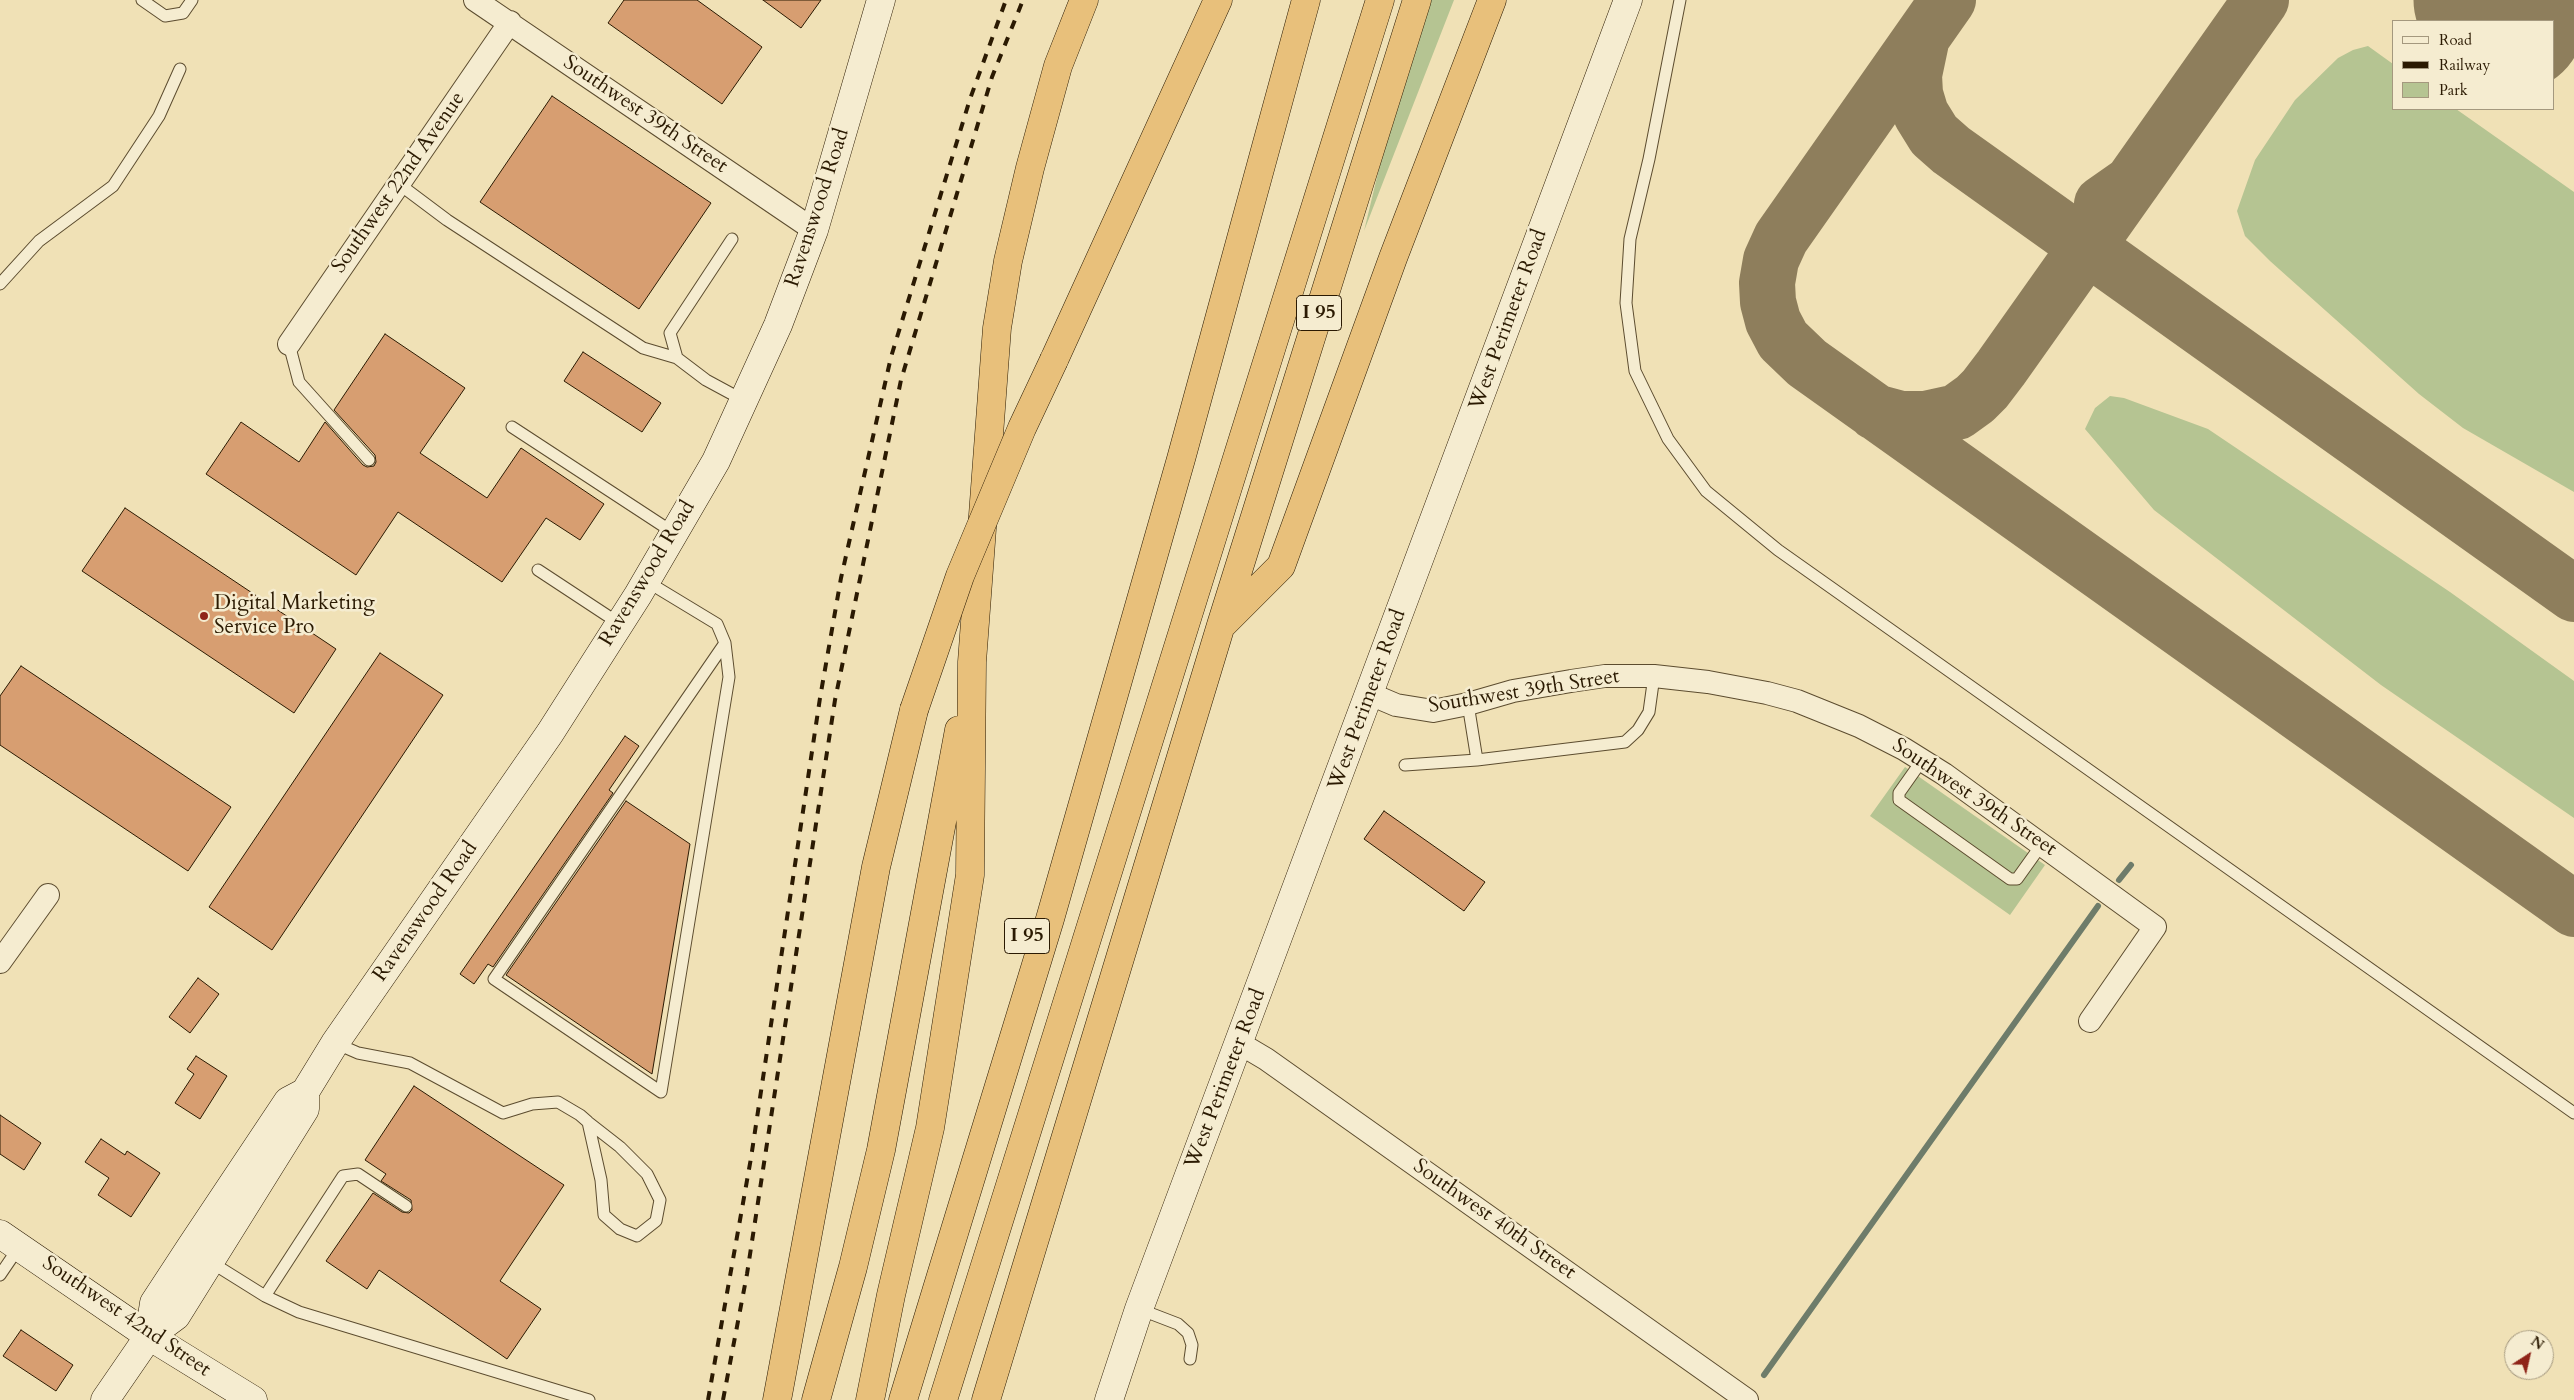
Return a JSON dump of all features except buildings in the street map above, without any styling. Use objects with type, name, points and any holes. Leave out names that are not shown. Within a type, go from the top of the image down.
[{"type":"highway","points":[[870,1400],[891,1295],[930,1128],[970,875],[972,662],[996,328],[1008,261],[1030,168],[1058,66],[1084,0]]},
{"type":"highway","points":[[777,1400],[876,867],[914,710],[960,576],[1022,428],[1218,0]]},
{"type":"highway","name":"I 95","points":[[886,1400],[1039,894],[1160,470],[1286,0]]},
{"type":"highway","points":[[903,1400],[1050,919],[1180,459],[1306,0]]},
{"type":"highway","points":[[1294,40],[1318,0]]},
{"type":"highway","points":[[943,1400],[1380,0]]},
{"type":"highway","name":"I 95","points":[[986,1400],[1222,626],[1417,0]]},
{"type":"highway","points":[[1222,626],[1281,566],[1393,258],[1492,0]]},
{"type":"highway","points":[[816,1400],[853,1267],[882,1150],[914,964],[972,662]]},
{"type":"street","name":"Southwest 39th Street","points":[[475,0],[814,230]]},
{"type":"street","name":"Ravenswood Road","points":[[148,1336],[154,1303],[283,1107],[288,1101],[305,1092],[335,1043],[550,733],[620,624],[716,461],[778,325],[814,230],[880,0]]},
{"type":"street","name":"West Perimeter Road","points":[[1109,1400],[1139,1309],[1628,0]]},
{"type":"street","name":"Southwest 22nd Avenue","points":[[289,344],[510,22]]},
{"type":"street","name":"Southwest 39th Street","points":[[1370,694],[1396,705],[1421,710],[1446,709],[1514,691],[1571,680],[1605,676],[1654,676],[1738,687],[1797,701],[1859,726],[1922,760],[2042,844],[2155,927],[2090,1021]]},
{"type":"street","points":[[0,962],[48,895]]},
{"type":"street","name":"Southwest 40th Street","points":[[1239,1043],[1283,1070],[1747,1400]]},
{"type":"street","name":"Ravenswood Road","points":[[105,1400],[148,1336],[176,1316],[305,1109],[305,1092]]},
{"type":"street","name":"Southwest 42nd Street","points":[[10,1240],[148,1336],[253,1400]]},
{"type":"lane","points":[[142,0],[165,16],[183,13],[192,0]]},
{"type":"lane","points":[[1680,0],[1649,159],[1630,239],[1626,303],[1635,371],[1668,439],[1706,492],[1778,550],[2574,1113]]},
{"type":"lane","points":[[0,284],[39,241],[113,186],[159,116],[180,69]]},
{"type":"lane","points":[[399,184],[447,220],[643,348],[677,358],[706,380],[743,400]]},
{"type":"lane","points":[[677,358],[670,333],[732,240]]},
{"type":"lane","points":[[289,344],[299,382],[369,460]]},
{"type":"lane","points":[[512,427],[674,533]]},
{"type":"lane","points":[[538,570],[620,624]]},
{"type":"lane","points":[[646,581],[717,624],[725,643],[729,678],[661,1092],[494,979],[725,643]]},
{"type":"lane","points":[[1405,765],[1477,760],[1625,742],[1638,730],[1648,712],[1654,676]]},
{"type":"lane","points":[[1468,704],[1477,760]]},
{"type":"lane","points":[[1922,760],[1899,793],[1899,800],[1954,840],[2010,879],[2017,879],[2042,844]]},
{"type":"lane","points":[[335,1043],[358,1053],[410,1063],[504,1113],[532,1104],[558,1102],[588,1122],[620,1147],[646,1174],[660,1200],[656,1221],[637,1236],[620,1230],[604,1215],[601,1180],[588,1122]]},
{"type":"lane","points":[[265,1296],[343,1176],[358,1174],[406,1206]]},
{"type":"lane","points":[[0,1275],[10,1240]]},
{"type":"lane","points":[[209,1262],[265,1296],[298,1312],[589,1400]]},
{"type":"lane","points":[[1139,1309],[1178,1324],[1188,1333],[1192,1345],[1190,1359]]},
{"type":"green space","points":[[1426,0],[1454,0],[1364,231],[1407,53]]},
{"type":"green space","points":[[2368,46],[2392,63],[2392,110],[2457,110],[2574,192],[2574,492],[2463,428],[2419,394],[2270,261],[2245,236],[2237,211],[2255,160],[2295,100],[2338,58],[2353,50]]},
{"type":"green space","points":[[2110,396],[2124,398],[2208,429],[2450,592],[2574,681],[2574,818],[2381,685],[2154,510],[2085,429],[2095,408]]},
{"type":"green space","points":[[1905,767],[2045,865],[2010,915],[1870,816]]},
{"type":"waterway","points":[[2119,880],[2131,865]]},
{"type":"waterway","points":[[1764,1375],[2098,906]]},
{"type":"taxiway","points":[[1948,0],[1781,238],[1771,260],[1767,283],[1768,302],[1773,321],[1783,340],[1807,363],[2574,909]]},
{"type":"taxiway","points":[[2102,204],[2132,183],[2261,0]]},
{"type":"taxiway","points":[[1922,37],[1914,75],[1915,94],[1921,114],[1934,135],[1951,150],[2574,594]]},
{"type":"taxiway","points":[[1875,412],[1901,419],[1925,419],[1957,412],[1975,399],[2001,368],[2132,183]]},
{"type":"runway","points":[[2484,0],[2513,20]]},
{"type":"railway","points":[[708,1400],[751,1158],[820,698],[841,578],[891,357],[970,99],[1006,0]]},
{"type":"railway","points":[[723,1400],[747,1274],[835,700],[901,380],[992,77],[1023,0]]},
{"type":"place","name":"Digital Marketing Service Pro","points":[[204,616]]}]
